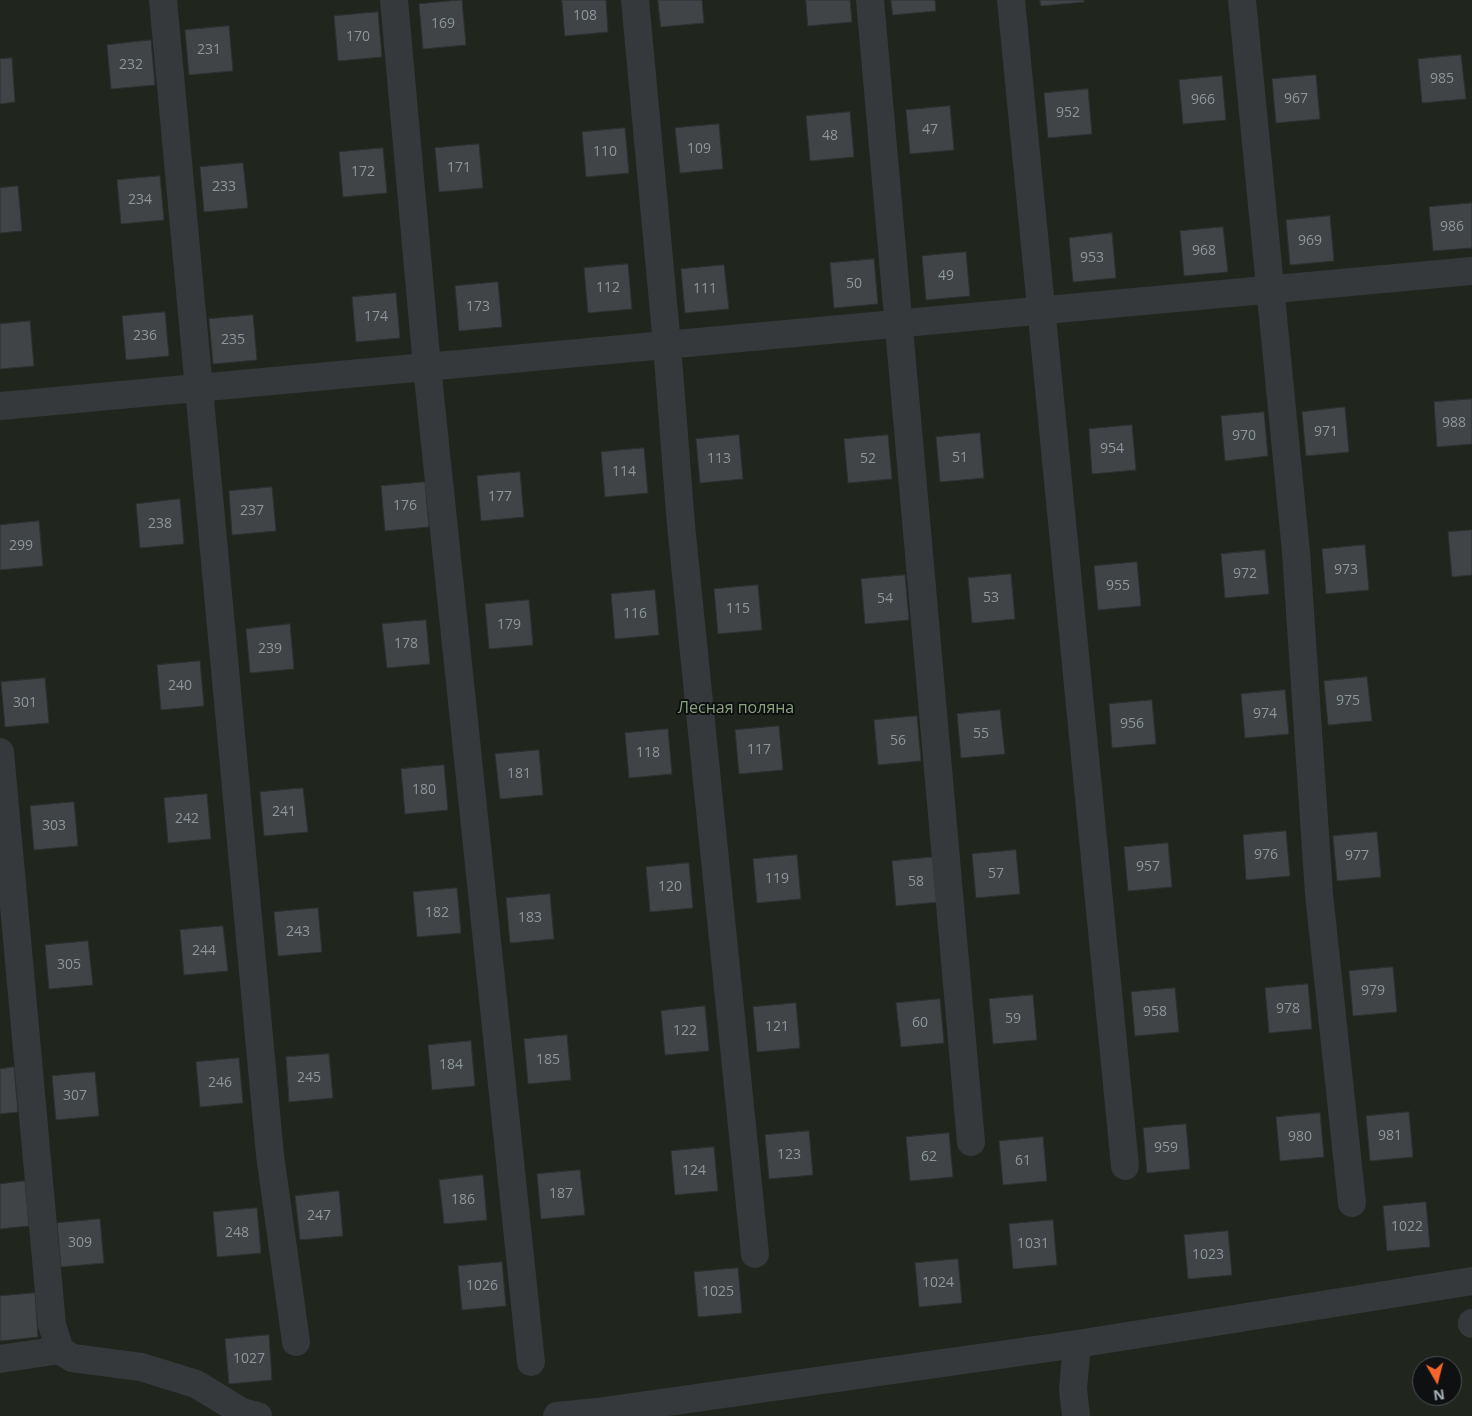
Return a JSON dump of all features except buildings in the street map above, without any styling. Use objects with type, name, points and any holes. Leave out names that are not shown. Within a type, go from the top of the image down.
[{"type":"street","points":[[163,0],[270,1155],[296,1342]]},
{"type":"street","points":[[394,0],[427,367],[531,1362]]},
{"type":"street","points":[[635,0],[667,345],[681,525],[755,1254]]},
{"type":"street","points":[[870,0],[970,1142]]},
{"type":"street","points":[[1011,0],[1124,1166]]},
{"type":"street","points":[[1242,0],[1296,552],[1319,894],[1352,1203]]},
{"type":"street","points":[[0,406],[1472,271]]},
{"type":"street","points":[[0,752],[52,1325],[60,1350],[72,1358],[141,1367],[196,1384],[242,1412],[258,1416]]},
{"type":"street","points":[[557,1416],[636,1411],[1077,1344],[1472,1281]]},
{"type":"street","points":[[1076,1416],[1073,1389],[1077,1344]]},
{"type":"street","points":[[0,1359],[60,1350]]},
{"type":"green space","name":"Лесная поляна","points":[[0,0],[1472,0],[1472,1416],[0,1416]]}]
